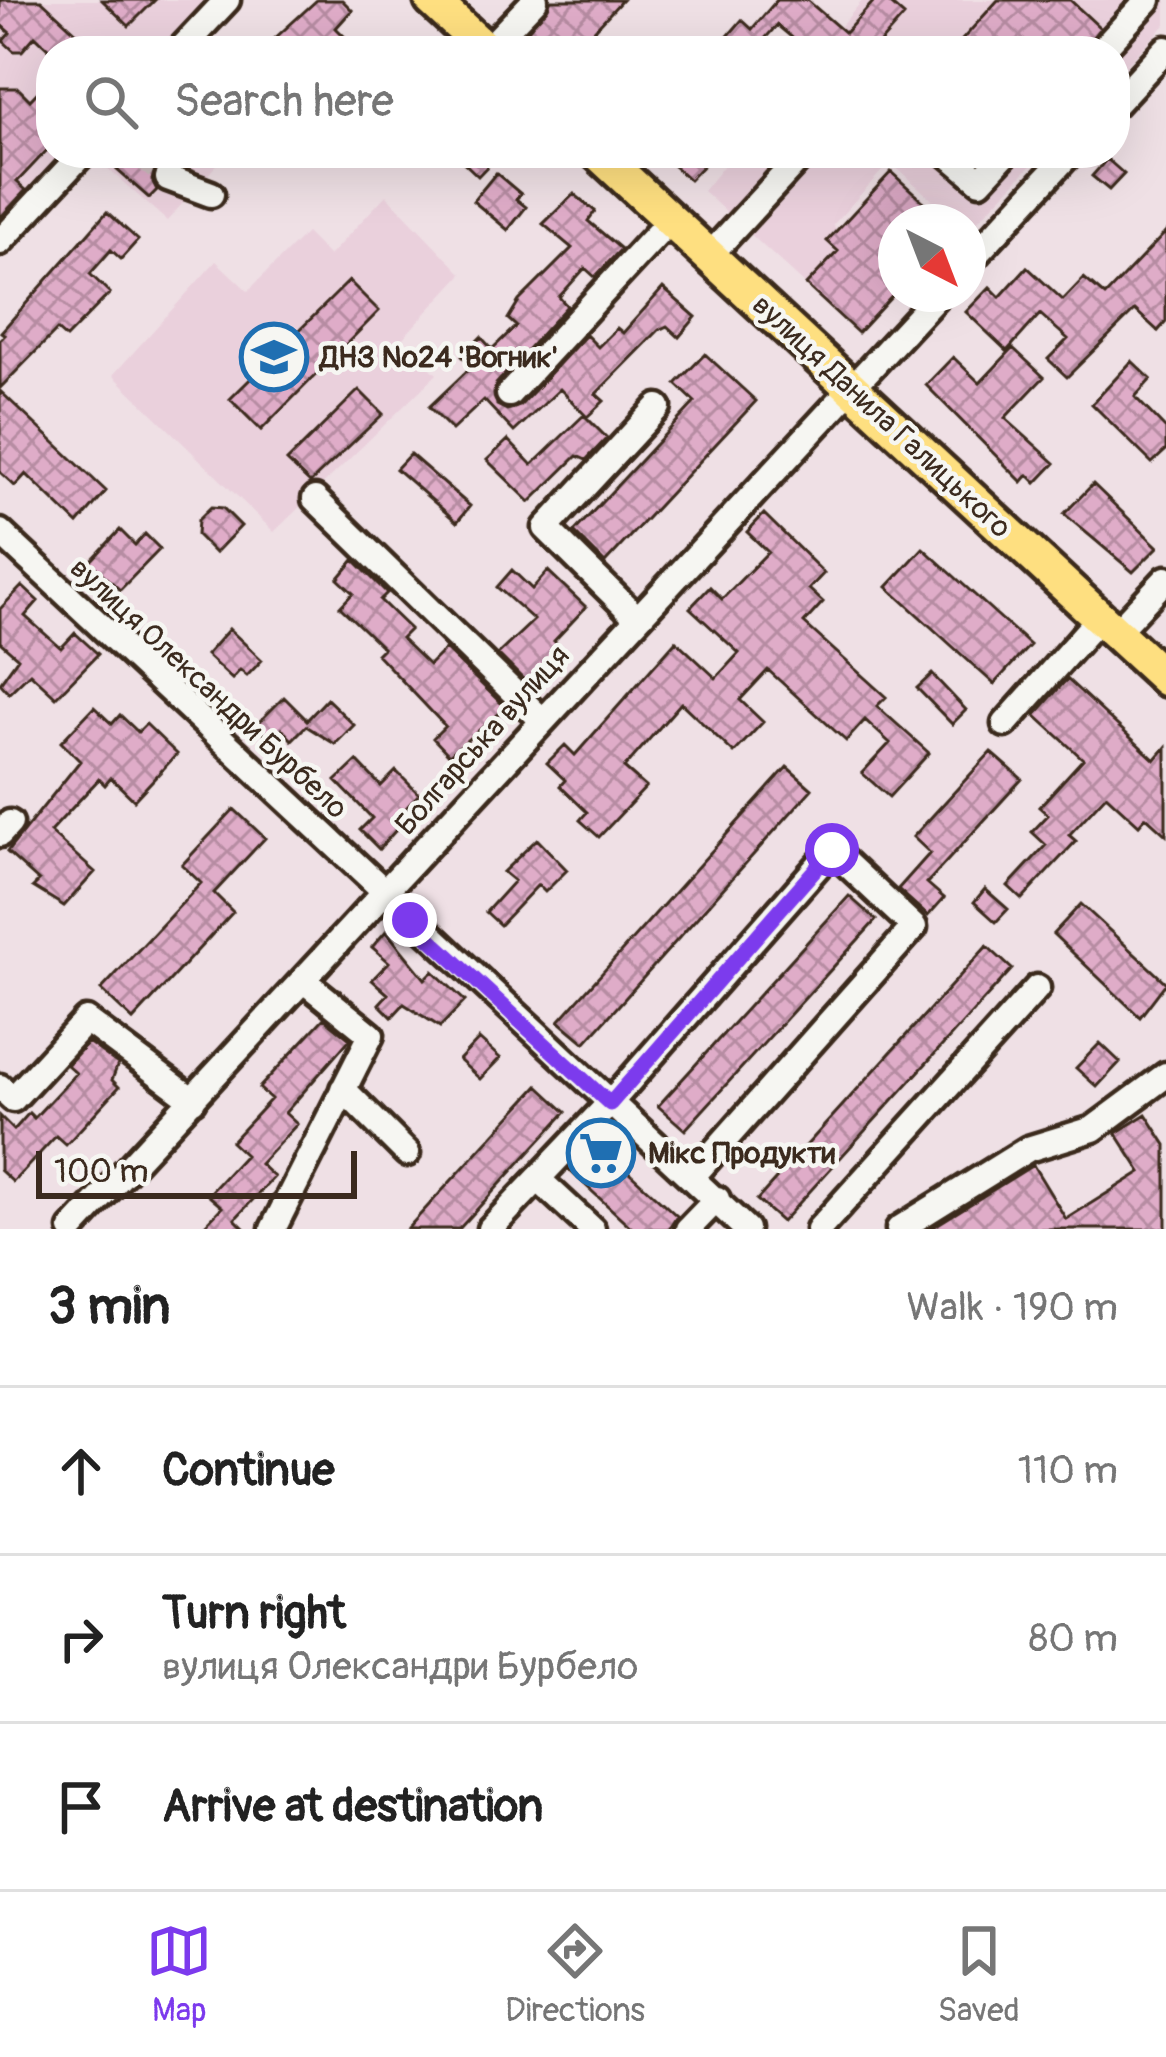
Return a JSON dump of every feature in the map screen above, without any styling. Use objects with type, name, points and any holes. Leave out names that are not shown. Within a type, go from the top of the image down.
[{"type":"main road","points":[[432,0],[471,36]]},
{"type":"main road","name":"вулиця Данила Галицького","points":[[614,168],[1166,680]]},
{"type":"street","points":[[193,36],[227,0]]},
{"type":"street","points":[[501,36],[535,0]]},
{"type":"street","points":[[1114,36],[1146,1]]},
{"type":"street","points":[[1130,88],[1166,49]]},
{"type":"street","points":[[0,242],[69,168]]},
{"type":"street","points":[[709,256],[790,168]]},
{"type":"street","points":[[965,168],[980,181],[992,168]]},
{"type":"street","points":[[986,244],[1056,168]]},
{"type":"street","points":[[168,178],[211,194]]},
{"type":"street","points":[[509,394],[670,220]]},
{"type":"street","name":"Болгарська вулиця","points":[[72,1229],[635,616],[922,312]]},
{"type":"street","points":[[635,616],[546,528],[658,407]]},
{"type":"street","points":[[315,499],[541,719]]},
{"type":"street","name":"вулиця Олександри Бурбело","points":[[0,532],[382,894],[746,1229]]},
{"type":"street","points":[[1004,724],[1107,625],[1166,579]]},
{"type":"street","points":[[490,1229],[610,1104],[832,850],[914,927],[692,1177]]},
{"type":"street","points":[[273,1229],[371,1035],[303,980]]},
{"type":"street","points":[[819,1229],[1037,988]]},
{"type":"street","points":[[0,1087],[13,1099],[86,1020],[193,1100]]},
{"type":"street","points":[[899,1229],[1028,1149],[1093,1129],[1166,1075]]},
{"type":"street","points":[[343,1090],[407,1153]]},
{"type":"street","points":[[538,1179],[592,1229]]},
{"type":"street","points":[[688,1229],[716,1199]]},
{"type":"shaded area","points":[[40,0],[227,0],[193,36],[79,36]]},
{"type":"shaded area","points":[[863,0],[1166,0],[1166,24],[1130,61],[1130,36],[833,36]]},
{"type":"shaded area","points":[[0,24],[10,33],[3,41],[18,54],[36,37],[36,168],[69,168],[0,242]]},
{"type":"shaded area","points":[[107,168],[214,168],[167,221]]},
{"type":"shaded area","points":[[722,168],[885,168],[833,225],[837,230],[827,241],[838,251],[806,285],[703,191]]},
{"type":"shaded area","points":[[897,168],[1029,168],[986,212],[986,204],[937,204]]},
{"type":"shaded area","name":"ДНЗ №24 'Вогник'","points":[[386,195],[462,274],[401,340],[437,374],[274,532],[113,375],[216,261],[248,291],[306,233],[329,256]]},
{"type":"building","points":[[0,0],[41,0],[80,36],[35,36],[22,51],[14,51],[3,41],[10,33],[0,24]]},
{"type":"building","points":[[102,0],[155,0],[129,26]]},
{"type":"building","points":[[317,0],[342,0],[352,10],[336,28],[344,36],[277,36]]},
{"type":"building","points":[[551,0],[622,0],[589,36],[526,33]]},
{"type":"building","points":[[777,0],[807,0],[845,33],[875,0],[886,0],[904,16],[886,36],[790,36],[777,25],[767,36],[728,36],[742,20],[752,29]]},
{"type":"building","points":[[998,0],[1070,0],[1100,28],[1094,36],[966,36]]},
{"type":"building","points":[[0,88],[18,88],[30,100],[36,94],[36,162],[17,182],[26,190],[0,218]]},
{"type":"building","points":[[156,168],[152,180],[157,190],[149,198],[117,170]]},
{"type":"building","points":[[676,168],[701,168],[689,180]]},
{"type":"building","points":[[1099,168],[1117,168],[1124,174],[1109,190],[1092,176]]},
{"type":"building","points":[[891,172],[926,204],[878,204],[878,311],[858,333],[806,285],[838,251],[827,241]]},
{"type":"building","points":[[496,173],[521,194],[516,199],[526,207],[508,230],[473,201]]},
{"type":"building","points":[[574,194],[595,211],[588,221],[621,249],[595,277],[585,268],[559,297],[567,306],[496,384],[497,405],[507,410],[520,406],[586,335],[598,347],[617,328],[623,333],[663,288],[696,317],[679,337],[667,326],[659,330],[596,394],[604,401],[587,417],[560,389],[514,432],[484,400],[452,430],[429,407],[472,366],[462,356],[481,337],[492,349],[516,326],[508,319],[519,301],[572,248],[543,224]]},
{"type":"building","points":[[107,212],[138,240],[121,259],[111,250],[90,274],[110,293],[66,338],[57,330],[0,388],[0,340],[5,335],[1,332]]},
{"type":"building","points":[[1166,232],[1166,322],[1158,331],[1135,310],[1067,377],[1048,359],[1068,339],[1040,314],[1007,351],[966,312],[986,312],[986,291],[990,287],[1000,297],[1027,267],[1063,300],[1084,278],[1105,296]]},
{"type":"building","points":[[349,281],[379,311],[261,430],[230,399]]},
{"type":"building","points":[[1013,348],[1044,377],[1005,418],[1055,463],[1036,483],[1028,475],[1022,482],[926,385],[953,357],[980,383]]},
{"type":"building","points":[[705,354],[756,401],[605,563],[574,532],[695,402],[676,384]]},
{"type":"building","points":[[1132,361],[1151,379],[1135,397],[1166,429],[1166,450],[1152,463],[1092,404]]},
{"type":"building","points":[[359,390],[383,414],[310,483],[287,461]]},
{"type":"building","points":[[0,391],[106,491],[78,524],[26,474],[15,486],[0,472]]},
{"type":"building","points":[[584,415],[607,438],[586,460],[577,456],[530,502],[487,460],[508,440],[532,465]]},
{"type":"building","points":[[410,454],[470,506],[457,522],[396,469]]},
{"type":"building","points":[[1093,484],[1158,547],[1133,572],[1064,514]]},
{"type":"building","points":[[211,507],[223,508],[241,526],[215,553],[197,535],[198,520]]},
{"type":"building","points":[[764,514],[824,573],[809,589],[823,602],[804,623],[886,697],[877,706],[929,753],[889,797],[862,773],[890,743],[865,720],[846,741],[768,670],[740,700],[763,722],[734,753],[681,703],[624,768],[646,787],[599,837],[580,820],[587,812],[560,786],[565,780],[547,763],[565,745],[575,755],[676,641],[716,678],[739,653],[690,608],[710,587],[722,599],[768,552],[747,532]]},
{"type":"building","points":[[120,530],[135,545],[145,534],[160,549],[120,590],[90,562]]},
{"type":"building","points":[[923,548],[1030,645],[994,684],[887,587]]},
{"type":"building","points":[[354,560],[387,593],[380,600],[410,629],[401,638],[429,665],[445,649],[506,708],[449,755],[433,738],[445,726],[377,654],[383,648],[340,607],[353,593],[338,579]]},
{"type":"building","points":[[512,570],[532,589],[548,571],[586,607],[554,641],[563,650],[549,663],[555,669],[533,689],[498,654],[534,620],[497,587]]},
{"type":"building","points":[[22,586],[38,601],[25,616],[61,648],[75,633],[98,654],[56,697],[30,673],[9,693],[0,683],[18,658],[0,642],[0,609]]},
{"type":"building","points":[[229,629],[262,660],[247,676],[240,670],[232,679],[206,655]]},
{"type":"building","points":[[932,674],[966,710],[952,724],[917,688]]},
{"type":"building","points":[[1067,679],[1155,760],[1166,747],[1166,835],[1146,817],[1139,825],[1106,795],[1069,835],[1076,841],[1022,899],[1008,886],[1046,845],[1032,832],[1048,815],[1039,807],[1083,759],[1035,715]]},
{"type":"building","points":[[284,697],[307,720],[327,699],[354,725],[335,744],[306,726],[292,740],[282,729],[271,740],[256,725]]},
{"type":"building","points":[[94,707],[112,724],[120,715],[138,732],[146,724],[177,754],[134,800],[111,778],[105,785],[99,779],[50,832],[95,872],[64,906],[33,887],[39,881],[7,852],[80,761],[61,742]]},
{"type":"building","points":[[991,752],[1022,779],[927,883],[944,898],[928,916],[898,889],[930,853],[913,837]]},
{"type":"building","points":[[357,761],[381,786],[396,771],[419,794],[407,807],[412,812],[379,849],[360,830],[372,818],[336,781]]},
{"type":"building","points":[[787,767],[812,789],[585,1043],[559,1021]]},
{"type":"building","points":[[234,809],[265,838],[214,893],[233,912],[133,1020],[101,990],[201,883],[182,865]]},
{"type":"building","points":[[537,839],[567,870],[545,892],[538,885],[500,925],[486,912],[514,881],[503,872]]},
{"type":"building","points":[[985,889],[1008,909],[996,922],[974,902]]},
{"type":"building","points":[[849,896],[876,920],[685,1130],[658,1106]]},
{"type":"building","points":[[1081,904],[1166,983],[1140,1017],[1053,934]]},
{"type":"building","points":[[386,931],[425,979],[433,971],[465,1001],[440,1027],[404,1004],[392,1017],[379,1004],[388,994],[372,980],[389,962],[372,947]]},
{"type":"building","points":[[987,946],[1012,969],[782,1222],[757,1200]]},
{"type":"building","points":[[324,1018],[350,1039],[285,1113],[297,1124],[260,1164],[274,1177],[235,1219],[245,1229],[201,1229],[222,1207],[208,1195],[245,1155],[231,1142],[271,1099],[259,1088]]},
{"type":"building","points":[[479,1039],[500,1058],[480,1079],[459,1060]]},
{"type":"building","points":[[88,1042],[118,1064],[112,1080],[119,1087],[66,1145],[56,1136],[13,1182],[0,1170],[0,1116],[14,1130],[29,1113],[34,1118],[76,1073],[67,1065]]},
{"type":"building","points":[[1100,1043],[1120,1062],[1097,1087],[1076,1068]]},
{"type":"building","points":[[538,1086],[566,1112],[459,1229],[407,1229]]},
{"type":"building","points":[[1146,1114],[1166,1145],[1166,1229],[930,1229],[1033,1165],[1066,1219],[1141,1172],[1116,1133]]},
{"type":"building","points":[[596,1142],[677,1216],[669,1229],[633,1229],[569,1170]]},
{"type":"tunnel","points":[[156,168],[168,178]]},
{"type":"place","name":"ДНЗ №24 'Вогник'","points":[[274,357]]},
{"type":"place","name":"Мікс Продукти","points":[[601,1153]]},
{"type":"route","points":[[410,920],[610,1104],[832,850]]}]
